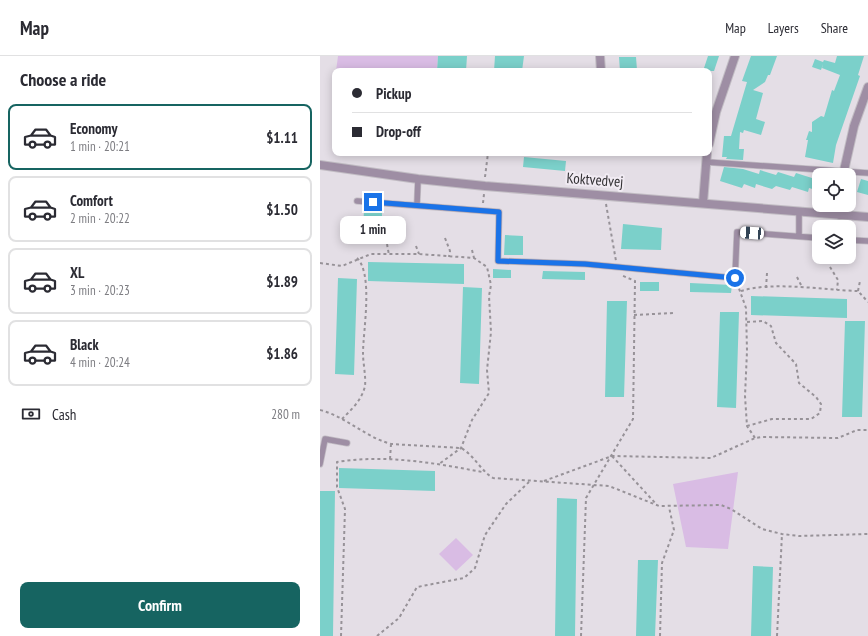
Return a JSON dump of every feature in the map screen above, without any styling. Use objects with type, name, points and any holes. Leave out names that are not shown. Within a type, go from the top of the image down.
[{"type":"street","points":[[600,56],[601,68]]},
{"type":"street","points":[[712,130],[716,112],[735,56]]},
{"type":"street","points":[[844,168],[854,126],[868,87]]},
{"type":"street","points":[[703,203],[707,156]]},
{"type":"street","name":"Koktvedvej","points":[[320,165],[418,179],[868,217]]},
{"type":"lane","points":[[706,162],[812,171]]},
{"type":"lane","points":[[856,173],[868,173]]},
{"type":"lane","points":[[417,205],[418,179]]},
{"type":"lane","points":[[358,201],[499,212],[498,261],[585,264],[735,278],[737,232],[812,237]]},
{"type":"lane","points":[[798,236],[799,211]]},
{"type":"lane","points":[[856,240],[868,241]]},
{"type":"lane","points":[[320,464],[325,439],[347,444]]},
{"type":"path","points":[[581,636],[586,498],[633,419],[635,281],[618,274],[605,195]]},
{"type":"path","points":[[445,238],[450,251],[449,257]]},
{"type":"path","points":[[387,244],[389,255]]},
{"type":"path","points":[[416,246],[419,254]]},
{"type":"path","points":[[472,250],[474,258]]},
{"type":"path","points":[[320,263],[342,266],[371,254],[419,254],[474,258],[487,267],[491,285],[489,296],[491,332],[487,370],[489,393],[472,420],[461,448],[439,464]]},
{"type":"path","points":[[342,419],[358,402],[365,386],[363,350],[366,329],[365,275],[359,259],[356,257]]},
{"type":"path","points":[[830,267],[838,280],[837,290]]},
{"type":"path","points":[[766,288],[767,273]]},
{"type":"path","points":[[797,277],[802,287]]},
{"type":"path","points":[[735,278],[746,308],[748,351],[745,396],[747,426],[754,438]]},
{"type":"path","points":[[858,291],[860,281]]},
{"type":"path","points":[[741,291],[752,287],[802,287],[858,291],[868,302]]},
{"type":"path","points":[[634,315],[674,314]]},
{"type":"path","points":[[746,322],[763,321],[770,326],[776,343],[796,364],[799,383],[820,400],[821,404],[820,413],[811,418],[772,419],[747,426]]},
{"type":"path","points":[[320,410],[332,413],[369,437],[391,444],[461,448],[469,452],[483,472]]},
{"type":"path","points":[[543,481],[612,456],[711,458],[754,438],[838,438],[857,430],[868,430]]},
{"type":"path","points":[[390,459],[391,444]]},
{"type":"path","points":[[612,456],[659,506]]},
{"type":"path","points":[[341,636],[345,509],[337,488],[337,462],[359,458],[390,459],[439,464],[483,472],[493,478],[594,484],[620,489],[659,506],[721,505],[732,509],[762,529],[782,534],[800,536],[868,534]]},
{"type":"path","points":[[377,636],[399,618],[417,586],[464,578],[475,568],[485,535],[506,504],[530,481]]},
{"type":"path","points":[[660,636],[662,563],[674,530],[669,507]]},
{"type":"path","points":[[777,636],[782,534]]},
{"type":"shaded area","points":[[338,56],[438,56],[437,68],[336,68]]},
{"type":"shaded area","points":[[738,472],[728,549],[686,547],[673,484]]},
{"type":"shaded area","points":[[456,538],[473,555],[456,571],[439,554]]},
{"type":"building","points":[[438,56],[467,56],[466,68],[437,68]]},
{"type":"building","points":[[495,56],[524,56],[522,68],[494,68]]},
{"type":"building","points":[[708,56],[719,56],[714,71],[712,71],[712,68],[704,68]]},
{"type":"building","points":[[751,56],[777,56],[770,75],[768,75],[765,82],[753,90],[763,93],[756,119],[765,122],[761,135],[744,130],[743,133],[740,132],[739,149],[744,149],[743,160],[726,159],[727,157],[722,157],[724,136],[731,136],[747,82],[742,81]]},
{"type":"building","points":[[837,56],[864,56],[858,75],[860,76],[836,145],[833,163],[805,157],[808,140],[806,140],[809,131],[812,132],[812,122],[821,116],[824,117],[832,90],[834,91],[840,75],[822,68],[823,64],[821,70],[812,67],[815,59],[823,62],[824,60],[835,63]]},
{"type":"building","points":[[619,57],[636,57],[637,68],[620,68]]},
{"type":"building","points":[[524,157],[566,161],[565,171],[523,167]]},
{"type":"building","points":[[724,167],[743,169],[759,174],[760,170],[776,175],[778,172],[794,177],[796,173],[812,178],[812,189],[809,188],[808,192],[792,187],[790,190],[776,186],[772,189],[756,184],[755,188],[744,184],[742,188],[720,181]]},
{"type":"building","points":[[861,179],[868,181],[868,195],[857,192]]},
{"type":"building","points":[[364,210],[382,211],[382,230],[363,230]]},
{"type":"building","points":[[623,224],[662,228],[661,250],[621,249]]},
{"type":"building","points":[[505,235],[523,236],[523,255],[504,255]]},
{"type":"building","points":[[368,262],[464,264],[464,284],[368,281]]},
{"type":"building","points":[[493,269],[511,270],[511,278],[493,278]]},
{"type":"building","points":[[543,271],[585,272],[585,280],[542,279]]},
{"type":"building","points":[[338,278],[357,279],[354,375],[335,374]]},
{"type":"building","points":[[640,282],[659,282],[659,291],[640,291]]},
{"type":"building","points":[[690,283],[732,285],[731,293],[690,292]]},
{"type":"building","points":[[463,287],[482,288],[479,384],[460,383]]},
{"type":"building","points":[[751,296],[847,299],[847,318],[751,315]]},
{"type":"building","points":[[607,301],[627,301],[624,397],[605,397]]},
{"type":"building","points":[[720,312],[739,312],[736,408],[717,407]]},
{"type":"building","points":[[845,321],[865,321],[862,417],[842,417]]},
{"type":"building","points":[[339,468],[435,471],[435,491],[339,488]]},
{"type":"building","points":[[320,491],[335,491],[333,636],[320,636]]},
{"type":"building","points":[[557,498],[577,499],[575,636],[555,636]]},
{"type":"building","points":[[638,560],[658,560],[655,636],[636,636]]},
{"type":"building","points":[[753,566],[773,567],[771,636],[751,636]]},
{"type":"route","points":[[373,202],[499,212],[498,261],[585,264],[735,278]]}]
